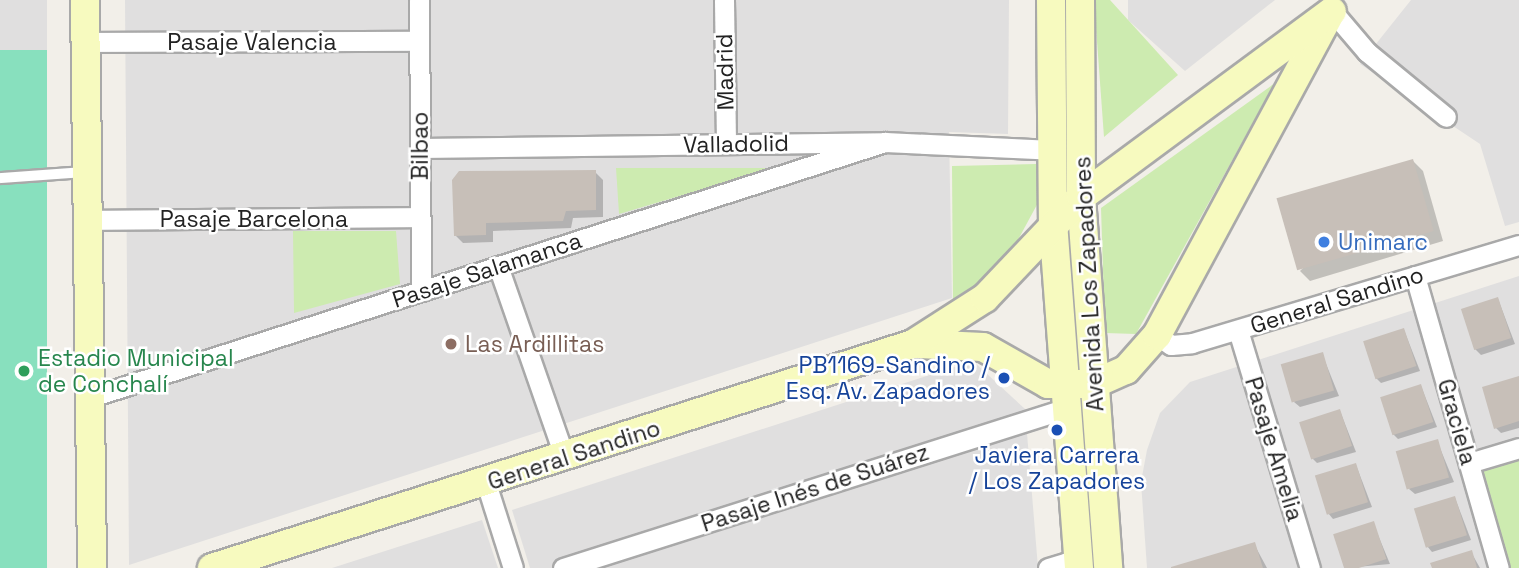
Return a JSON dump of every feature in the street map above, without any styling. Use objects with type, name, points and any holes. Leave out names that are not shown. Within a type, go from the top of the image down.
[{"type":"main road","points":[[85,0],[92,568]]},
{"type":"main road","name":"Avenida Los Zapadores","points":[[1051,0],[1053,222],[1078,563]]},
{"type":"main road","name":"Avenida Los Zapadores","points":[[1080,0],[1081,197],[1108,568]]},
{"type":"main road","points":[[1157,335],[1336,6]]},
{"type":"main road","name":"General Sandino","points":[[224,566],[913,344],[985,298],[1053,222],[1081,197],[1336,6]]},
{"type":"main road","points":[[1262,60],[1291,87]]},
{"type":"main road","name":"General Sandino","points":[[913,344],[983,347],[1066,397],[1140,359],[1157,335]]},
{"type":"street","name":"Bilbao","points":[[419,0],[421,291]]},
{"type":"street","name":"Madrid","points":[[724,0],[726,144]]},
{"type":"street","points":[[1336,6],[1367,52],[1446,117]]},
{"type":"street","name":"Pasaje Valencia","points":[[86,43],[419,41]]},
{"type":"street","name":"Valladolid","points":[[420,148],[885,142],[1052,150]]},
{"type":"street","name":"Pasaje Salamanca","points":[[88,398],[885,142]]},
{"type":"street","name":"Pasaje Barcelona","points":[[87,220],[420,217]]},
{"type":"street","name":"General Sandino","points":[[1157,335],[1181,346],[1519,244]]},
{"type":"street","points":[[498,266],[565,458]]},
{"type":"street","name":"Graciela","points":[[1416,276],[1499,568]]},
{"type":"street","name":"Pasaje Amelia","points":[[1238,330],[1310,568]]},
{"type":"street","name":"Pasaje Inés de Suárez","points":[[563,568],[1066,397]]},
{"type":"street","points":[[1469,463],[1519,448]]},
{"type":"street","points":[[486,483],[513,568]]},
{"type":"street","points":[[1048,568],[1078,563]]},
{"type":"lane","points":[[0,178],[86,172]]},
{"type":"shaded area","points":[[0,0],[47,0],[47,56],[0,56]]},
{"type":"shaded area","points":[[125,0],[1009,0],[1008,134],[949,132],[952,298],[129,565]]},
{"type":"shaded area","points":[[1128,0],[1275,0],[1185,71],[1128,20]]},
{"type":"shaded area","points":[[1411,0],[1519,0],[1519,222],[1505,226],[1480,144],[1360,64]]},
{"type":"shaded area","points":[[1519,276],[1519,568],[1147,568],[1141,482],[1147,450],[1160,413],[1190,382]]},
{"type":"shaded area","points":[[973,361],[1025,409],[1038,568],[530,568],[512,510]]},
{"type":"shaded area","points":[[482,520],[498,568],[332,568]]},
{"type":"green space","points":[[1094,0],[1110,0],[1178,75],[1104,137]]},
{"type":"green space","name":"Estadio Municipal de Conchalí","points":[[0,50],[47,50],[47,568],[0,568]]},
{"type":"green space","points":[[1275,83],[1136,334],[1105,333],[1101,208]]},
{"type":"green space","points":[[1036,164],[1039,201],[994,284],[953,303],[952,166]]},
{"type":"green space","points":[[616,168],[773,168],[619,214]]},
{"type":"green space","points":[[293,231],[396,231],[400,284],[294,313]]},
{"type":"green space","points":[[1519,457],[1519,568],[1506,568],[1476,470]]},
{"type":"building","points":[[1413,159],[1434,231],[1297,270],[1277,198]]},
{"type":"building","points":[[596,170],[596,210],[566,211],[563,221],[486,223],[486,235],[454,236],[452,180],[459,171]]},
{"type":"building","points":[[1498,297],[1511,338],[1474,350],[1461,309]]},
{"type":"building","points":[[1404,328],[1416,366],[1375,379],[1363,341]]},
{"type":"building","points":[[1323,352],[1334,390],[1292,403],[1281,364]]},
{"type":"building","points":[[1519,376],[1519,421],[1494,429],[1482,387]]},
{"type":"building","points":[[1421,384],[1433,422],[1392,435],[1380,397]]},
{"type":"building","points":[[1340,409],[1352,446],[1311,459],[1299,422]]},
{"type":"building","points":[[1438,439],[1449,477],[1407,490],[1396,451]]},
{"type":"building","points":[[1356,463],[1368,502],[1327,515],[1315,476]]},
{"type":"building","points":[[1455,496],[1467,535],[1426,548],[1414,509]]},
{"type":"building","points":[[1374,521],[1386,559],[1359,568],[1344,568],[1333,534]]},
{"type":"building","points":[[1255,542],[1263,568],[1171,568],[1171,567]]},
{"type":"building","points":[[1472,550],[1477,568],[1432,568],[1430,563]]},
{"type":"place","name":"Unimarc","points":[[1324,242]]},
{"type":"place","name":"Las Ardillitas","points":[[451,344]]},
{"type":"place","name":"Estadio Municipal de Conchalí","points":[[24,371]]},
{"type":"place","name":"PB1169-Sandino / Esq. Av. Zapadores","points":[[1004,378]]},
{"type":"place","name":"Javiera Carrera / Los Zapadores","points":[[1057,430]]}]
